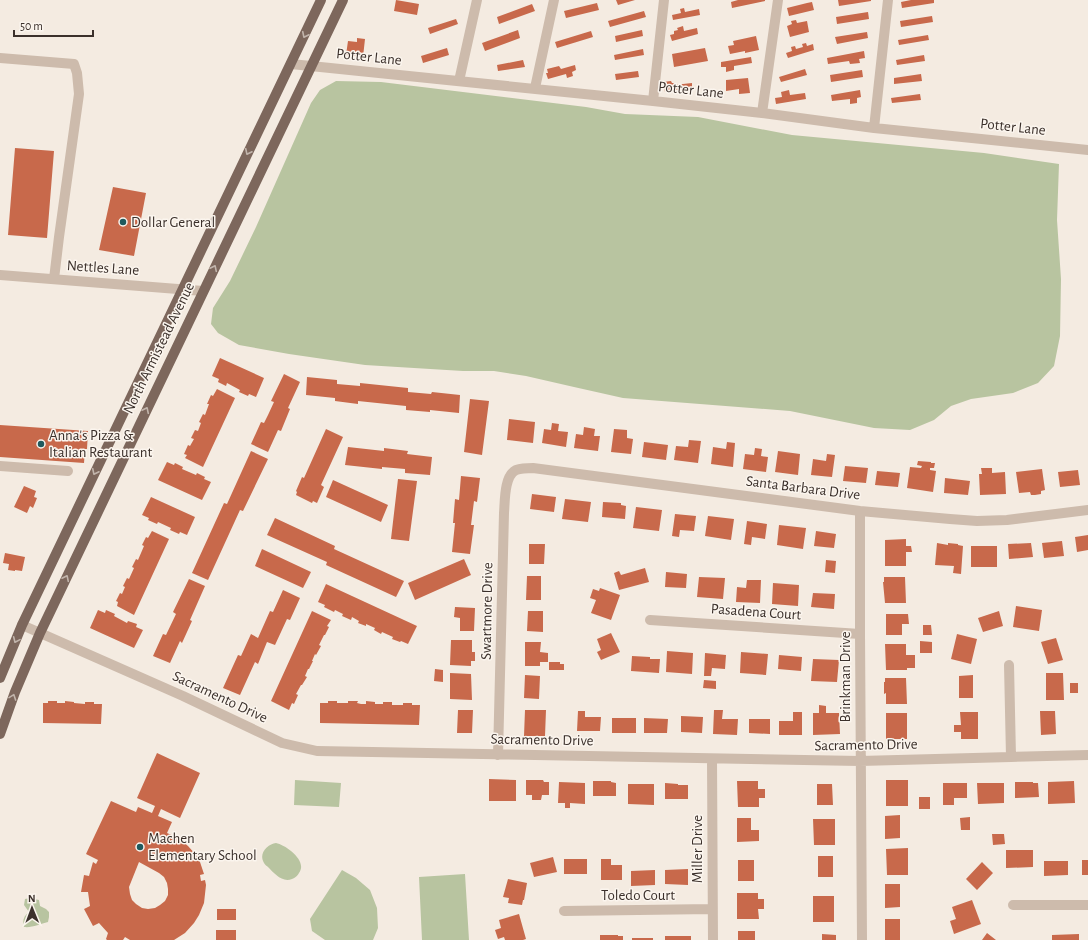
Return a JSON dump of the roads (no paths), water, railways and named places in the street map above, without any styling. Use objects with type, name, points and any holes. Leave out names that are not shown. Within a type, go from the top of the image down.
[{"type":"main road","name":"North Armistead Avenue","points":[[0,678],[22,625],[322,0]]},
{"type":"main road","name":"North Armistead Avenue","points":[[0,734],[15,692],[40,633],[343,0]]},
{"type":"street","points":[[459,81],[477,0]]},
{"type":"street","points":[[535,88],[554,0]]},
{"type":"street","points":[[652,101],[664,0]]},
{"type":"street","points":[[762,112],[778,0]]},
{"type":"street","points":[[874,128],[888,0]]},
{"type":"street","points":[[0,58],[74,64],[77,73],[79,94],[54,279]]},
{"type":"street","name":"Potter Lane","points":[[291,64],[762,112],[874,128],[1088,150]]},
{"type":"street","name":"Nettles Lane","points":[[0,274],[203,291]]},
{"type":"street","points":[[0,466],[68,471]]},
{"type":"street","name":"Santa Barbara Drive","points":[[515,470],[522,468],[533,468],[860,510],[950,519],[1007,520],[1088,510]]},
{"type":"street","name":"Swartmore Drive","points":[[498,755],[504,513],[508,479],[515,470]]},
{"type":"street","name":"Brinkman Drive","points":[[860,510],[862,940]]},
{"type":"street","name":"Pasadena Court","points":[[650,620],[860,634]]},
{"type":"street","name":"Sacramento Drive","points":[[22,625],[183,696],[282,743],[317,751],[860,761],[1088,756]]},
{"type":"street","points":[[1010,664],[1012,757]]},
{"type":"street","name":"Miller Drive","points":[[712,759],[713,940]]},
{"type":"street","points":[[1013,905],[1088,905]]},
{"type":"street","name":"Toledo Court","points":[[564,910],[712,909]]},
{"type":"place","name":"Dollar General","points":[[123,222]]},
{"type":"place","name":"Anna's Pizza & Italian Restaurant","points":[[41,444]]},
{"type":"place","name":"Machen Elementary School","points":[[140,847]]}]
